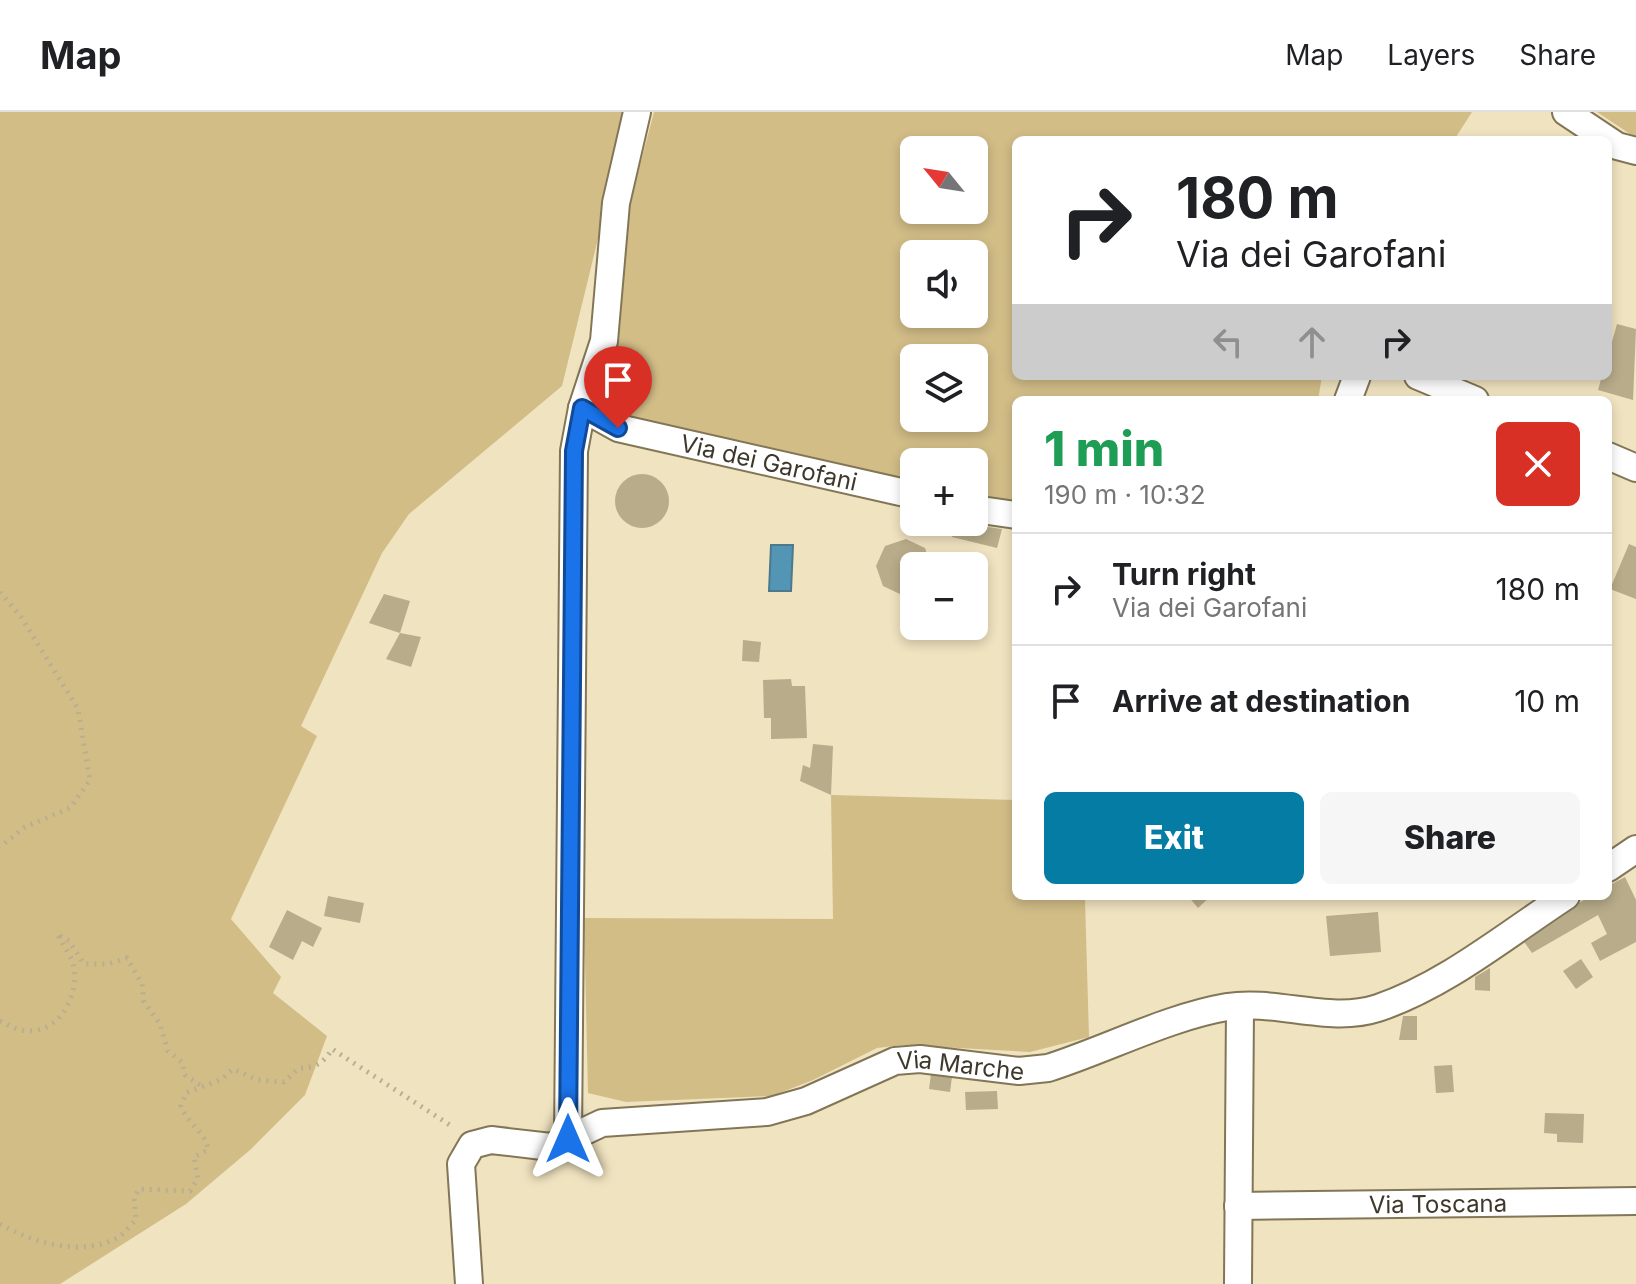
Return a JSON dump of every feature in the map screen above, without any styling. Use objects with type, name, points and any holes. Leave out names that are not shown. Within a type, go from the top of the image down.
[{"type":"street","points":[[568,1139],[574,451],[582,408],[604,341],[616,203],[637,112]]},
{"type":"street","points":[[1566,112],[1602,136]]},
{"type":"street","points":[[1612,143],[1636,151]]},
{"type":"street","points":[[1428,380],[1466,396]]},
{"type":"street","name":"Via dei Garofani","points":[[582,408],[618,428],[900,492]]},
{"type":"street","points":[[1612,458],[1636,468]]},
{"type":"street","points":[[988,511],[1012,514]]},
{"type":"street","points":[[1612,865],[1636,849]]},
{"type":"street","name":"Via Marche","points":[[472,1145],[491,1140],[551,1147],[602,1123],[767,1112],[806,1101],[895,1061],[920,1059],[1019,1071],[1048,1068],[1194,1016],[1240,1007],[1346,1014],[1377,1008],[1432,984],[1560,900]]},
{"type":"street","points":[[1238,1284],[1240,1007]]},
{"type":"street","points":[[469,1284],[461,1164],[472,1145]]},
{"type":"street","name":"Via Toscana","points":[[1238,1206],[1636,1201]]},
{"type":"path","points":[[0,592],[21,617],[78,709],[90,780],[70,808],[25,827],[0,847]]},
{"type":"path","points":[[0,1021],[19,1030],[42,1029],[64,1016],[74,989],[74,965],[57,934],[69,941],[84,964],[108,964],[127,958],[142,984],[144,1002],[160,1024],[168,1051],[182,1062],[185,1075],[204,1087]]},
{"type":"path","points":[[0,1224],[46,1243],[83,1248],[117,1238],[136,1220],[134,1198],[139,1189],[190,1191],[198,1178],[194,1157],[208,1150],[207,1139],[185,1119],[181,1106],[186,1093],[204,1087],[233,1069],[258,1080],[284,1082],[299,1068],[313,1068],[327,1059],[332,1049],[444,1119],[472,1145]]},
{"type":"shaded area","points":[[0,112],[629,112],[562,386],[409,514],[382,553],[301,726],[317,736],[231,919],[281,977],[273,993],[327,1036],[305,1095],[250,1150],[186,1204],[60,1284],[0,1284]]},
{"type":"shaded area","points":[[654,112],[1472,112],[1457,136],[1012,136],[1012,380],[1321,380],[1319,396],[1012,396],[1012,503],[988,500],[988,448],[900,448],[900,480],[792,453],[631,421],[614,409],[605,393],[605,380],[620,328],[628,210]]},
{"type":"shaded area","points":[[1597,112],[1636,112],[1636,138]]},
{"type":"shaded area","points":[[831,795],[1012,800],[1012,900],[1085,900],[1089,1037],[1030,1052],[903,1045],[877,1048],[813,1080],[772,1096],[626,1102],[588,1093],[584,918],[833,919]]},
{"type":"water","points":[[771,545],[793,545],[791,591],[769,591]]},
{"type":"building","points":[[1617,324],[1636,329],[1633,400],[1598,390],[1601,380],[1612,380],[1612,342]]},
{"type":"building","points":[[642,474],[661,482],[669,501],[661,520],[642,528],[623,520],[615,501],[623,482]]},
{"type":"building","points":[[988,527],[1002,529],[997,548],[952,537],[988,536]]},
{"type":"building","points":[[906,539],[925,548],[926,552],[900,552],[900,594],[883,586],[876,566],[885,546]]},
{"type":"building","points":[[1629,544],[1636,547],[1636,599],[1612,590]]},
{"type":"building","points":[[384,594],[410,601],[400,633],[369,623]]},
{"type":"building","points":[[400,633],[421,637],[411,667],[386,659]]},
{"type":"building","points":[[743,640],[761,642],[759,662],[742,661]]},
{"type":"building","points":[[791,679],[792,686],[805,686],[807,738],[771,739],[771,718],[764,718],[763,680]]},
{"type":"building","points":[[813,744],[833,746],[831,795],[800,781],[803,765],[810,768]]},
{"type":"building","points":[[1625,877],[1636,900],[1636,942],[1600,961],[1591,943],[1607,934],[1598,915],[1532,953],[1522,939],[1584,900],[1612,900],[1612,884]]},
{"type":"building","points":[[328,896],[364,903],[360,923],[324,916]]},
{"type":"building","points":[[1191,900],[1207,900],[1198,908]]},
{"type":"building","points":[[287,910],[322,928],[313,947],[302,941],[293,960],[269,947]]},
{"type":"building","points":[[1378,912],[1381,952],[1330,956],[1326,916]]},
{"type":"building","points":[[1581,959],[1593,977],[1576,989],[1563,971]]},
{"type":"building","points":[[1490,968],[1490,991],[1475,990],[1475,977]]},
{"type":"building","points":[[1403,1016],[1417,1016],[1417,1040],[1399,1040]]},
{"type":"building","points":[[1452,1065],[1454,1092],[1436,1093],[1434,1066]]},
{"type":"building","points":[[931,1074],[952,1077],[950,1092],[929,1089]]},
{"type":"building","points":[[997,1091],[998,1109],[966,1110],[965,1092]]},
{"type":"building","points":[[1545,1113],[1584,1114],[1583,1143],[1557,1142],[1557,1134],[1544,1133]]},
{"type":"route","points":[[568,1139],[574,451],[582,408],[618,428]]}]
